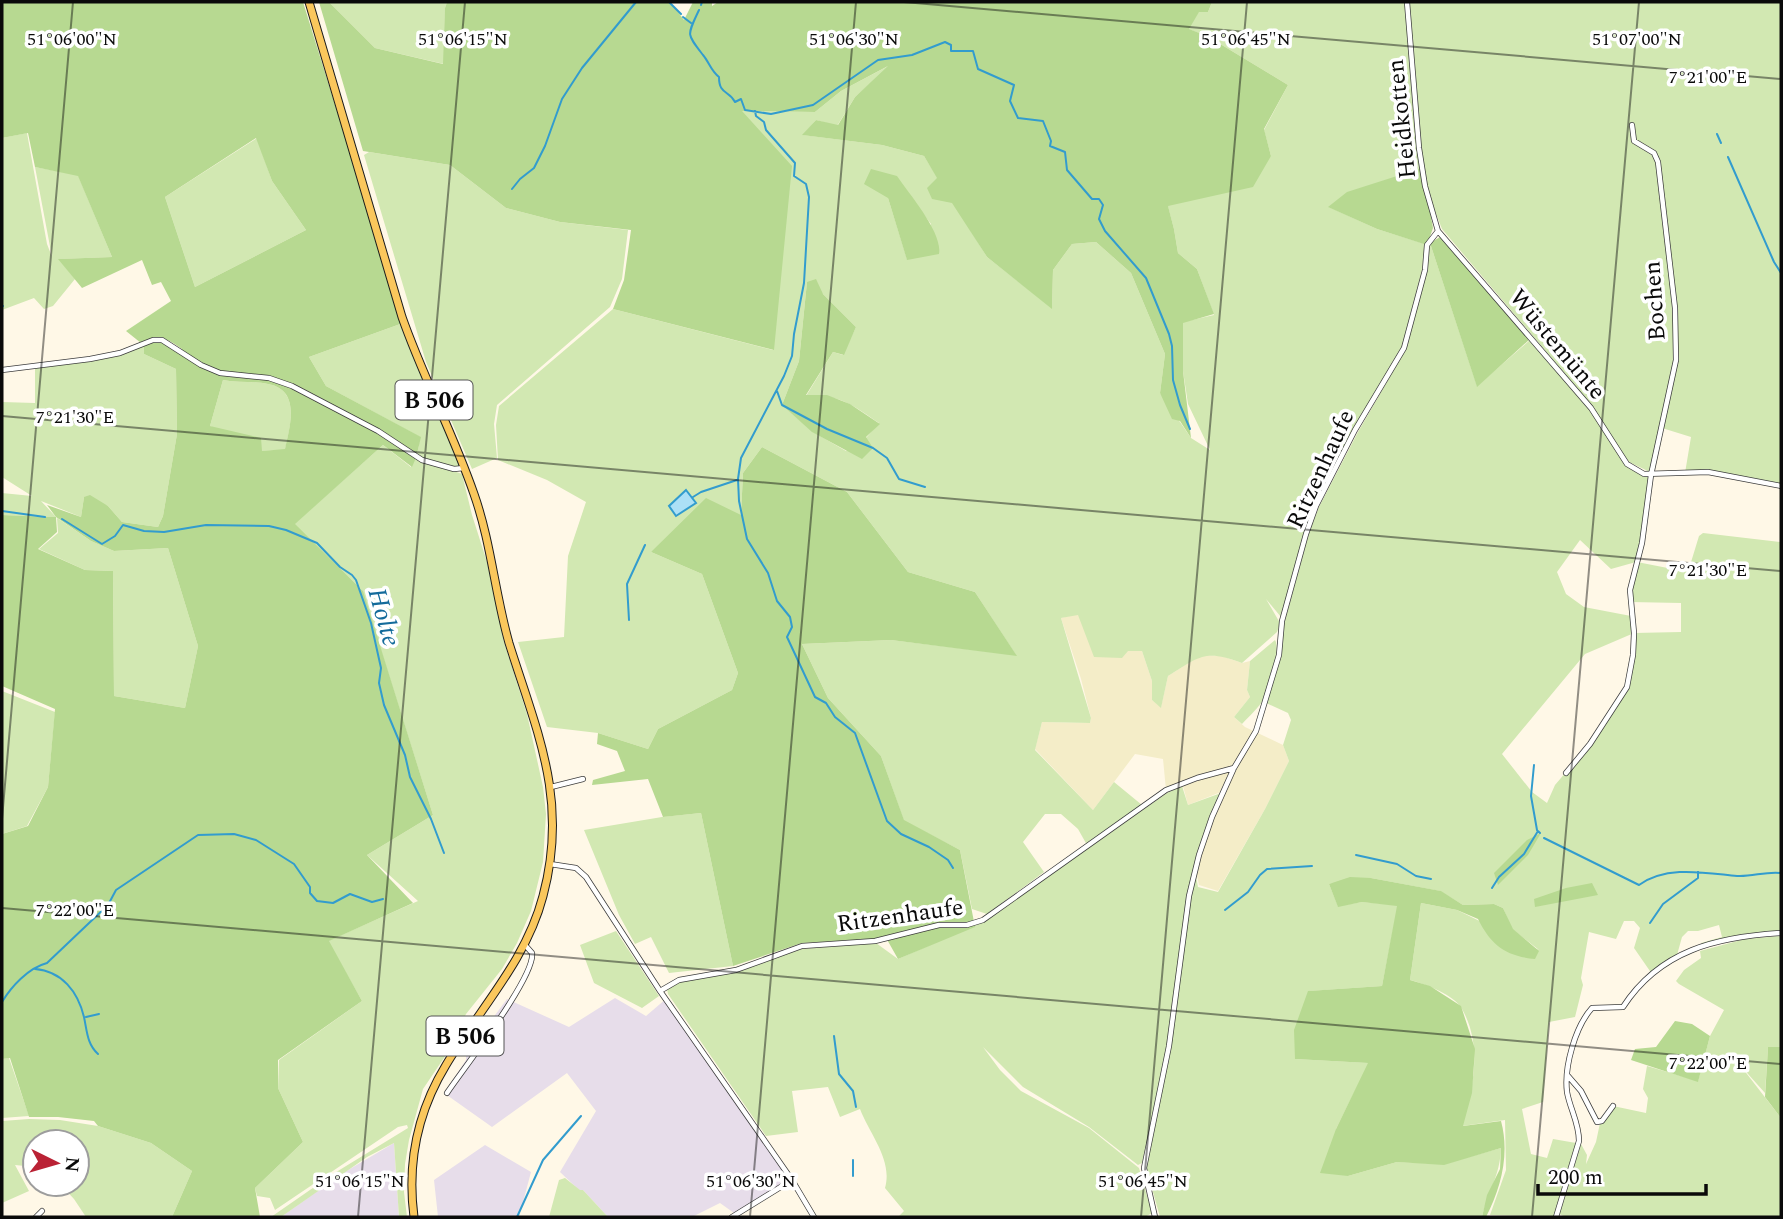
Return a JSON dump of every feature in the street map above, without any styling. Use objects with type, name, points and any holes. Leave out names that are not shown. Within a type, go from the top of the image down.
[{"type":"main road","name":"B 506","points":[[309,2],[402,317],[480,512],[504,625],[539,734],[551,787],[553,813],[550,864],[539,911],[525,945],[446,1064],[428,1101],[414,1153],[411,1190],[414,1217]]},
{"type":"street","name":"Heidkotten","points":[[1407,2],[1419,148],[1425,186],[1438,231]]},
{"type":"street","name":"Bochen","points":[[1632,125],[1637,144],[1654,153],[1658,162],[1677,329],[1672,380],[1651,475]]},
{"type":"street","name":"Wüstemünte","points":[[1438,231],[1591,408],[1628,464],[1644,474],[1651,475]]},
{"type":"street","name":"Ritzenhaufe","points":[[1155,1217],[1144,1168],[1169,1046],[1189,896],[1199,855],[1212,817],[1234,768],[1256,732],[1279,655],[1282,621],[1306,534],[1355,430],[1404,348],[1425,270],[1427,245],[1438,231]]},
{"type":"street","points":[[2,370],[90,359],[120,353],[153,340],[162,340],[219,373],[269,378],[292,386],[378,431],[422,460],[454,469],[464,468]]},
{"type":"street","points":[[1566,773],[1590,744],[1627,687],[1634,633],[1630,590],[1642,543],[1651,475],[1708,472],[1781,486]]},
{"type":"street","name":"Ritzenhaufe","points":[[660,991],[680,980],[736,970],[802,946],[875,940],[939,925],[967,925],[983,920],[1166,790],[1234,768]]},
{"type":"street","points":[[551,787],[583,779]]},
{"type":"street","points":[[550,864],[580,871],[792,1180],[814,1217]]},
{"type":"street","points":[[1556,1217],[1579,1141],[1579,1131],[1567,1092],[1567,1075],[1576,1039],[1592,1008],[1623,1007],[1632,993],[1652,974],[1677,955],[1687,951],[1744,937],[1781,933]]},
{"type":"street","points":[[447,1093],[508,1007],[532,964],[532,953],[525,945]]},
{"type":"street","points":[[1567,1075],[1580,1091],[1597,1122],[1602,1121],[1614,1106]]},
{"type":"street","points":[[732,1217],[792,1180]]},
{"type":"street","points":[[36,1217],[42,1211]]},
{"type":"shaded area","points":[[1078,614],[1128,651],[1142,651],[1152,681],[1152,700],[1161,707],[1168,676],[1201,655],[1222,656],[1242,663],[1250,661],[1247,690],[1250,697],[1234,717],[1245,727],[1283,745],[1289,761],[1218,891],[1199,885],[1196,870],[1221,792],[1188,805],[1183,786],[1222,772],[1166,790],[1163,759],[1135,754],[1093,810],[1035,749],[1042,722],[1090,723],[1081,679],[1061,618]]},
{"type":"shaded area","points":[[615,998],[646,1016],[667,998],[792,1180],[734,1213],[720,1203],[692,1217],[608,1217],[583,1190],[580,1191],[560,1172],[596,1111],[567,1073],[492,1127],[444,1093],[466,1060],[466,1054],[507,999],[569,1027]]},
{"type":"shaded area","points":[[394,1143],[399,1217],[281,1217],[343,1173]]},
{"type":"shaded area","points":[[485,1145],[531,1172],[519,1217],[438,1217],[434,1180]]},
{"type":"green space","points":[[2,2],[303,2],[403,323],[309,357],[326,386],[421,437],[412,467],[383,445],[295,524],[363,591],[433,815],[367,855],[413,903],[329,941],[362,1001],[278,1060],[278,1088],[303,1142],[255,1188],[260,1217],[172,1217],[192,1171],[151,1143],[98,1126],[94,1121],[29,1117],[10,1058],[2,1059],[2,834],[28,826],[48,787],[55,709],[2,686],[2,515],[56,517],[47,505],[81,517],[84,497],[90,495],[108,506],[122,522],[158,527],[163,516],[177,434],[176,369],[144,354],[144,345],[159,342],[182,349],[163,338],[141,343],[126,331],[171,301],[161,282],[152,285],[142,260],[82,288],[58,259],[112,257],[78,176],[35,167],[28,133],[2,138]],"holes":[[[256,138],[272,181],[306,230],[195,287],[165,197]],[[223,380],[268,384],[285,393],[289,401],[291,420],[285,449],[262,451],[261,438],[210,426]],[[56,517],[91,541],[114,551],[168,548],[198,646],[185,708],[114,696],[113,571],[85,570],[38,549],[57,532]]]},
{"type":"green space","points":[[319,2],[329,2],[375,48],[443,64],[447,2],[667,2],[672,4],[684,20],[693,2],[712,2],[712,6],[718,2],[1212,2],[1208,12],[1199,12],[1189,29],[1207,36],[1288,85],[1264,129],[1271,156],[1253,187],[1168,206],[1178,253],[1197,269],[1214,314],[1183,323],[1183,371],[1191,438],[1180,421],[1172,419],[1160,393],[1165,354],[1131,273],[1096,242],[1072,244],[1053,270],[1052,309],[987,257],[952,203],[932,199],[927,188],[937,178],[924,156],[882,145],[802,135],[816,120],[838,125],[855,97],[888,66],[841,91],[815,112],[742,111],[792,166],[774,350],[613,309],[624,280],[631,230],[560,222],[506,208],[450,165],[363,151]]},
{"type":"green space","points":[[329,2],[447,2],[444,64],[375,48]]},
{"type":"green space","points":[[1212,2],[1781,2],[1781,486],[1708,472],[1685,473],[1691,437],[1662,428],[1650,472],[1629,462],[1571,381],[1442,229],[1425,186],[1329,207],[1377,229],[1425,244],[1422,270],[1402,347],[1353,430],[1314,505],[1281,617],[1266,599],[1280,623],[1277,632],[1242,663],[1219,656],[1203,657],[1168,676],[1161,708],[1152,700],[1152,681],[1142,651],[1128,651],[1122,658],[1094,657],[1078,615],[1061,618],[1091,718],[1090,723],[1042,722],[1035,750],[1093,810],[1114,782],[1142,805],[1087,845],[1078,829],[1061,814],[1045,814],[1023,842],[1044,872],[987,914],[972,909],[960,850],[904,821],[881,756],[828,698],[802,644],[891,640],[1016,655],[975,592],[908,572],[847,492],[762,447],[743,473],[741,515],[651,552],[702,574],[738,673],[732,690],[658,729],[648,749],[598,733],[547,727],[518,642],[564,637],[568,556],[586,502],[547,480],[498,460],[496,425],[499,406],[613,309],[773,350],[741,111],[815,112],[841,91],[892,64],[855,97],[837,126],[816,120],[803,135],[882,145],[924,156],[987,257],[1052,308],[1053,270],[1072,244],[1096,242],[1131,273],[1165,354],[1160,393],[1191,438],[1210,450],[1188,404],[1183,371],[1183,322],[1214,315],[1197,269],[1178,253],[1167,203],[1271,156],[1264,130],[1288,85],[1207,36],[1188,29],[1199,11],[1208,12]],"holes":[[[888,198],[917,206],[931,224],[907,259]],[[807,282],[856,327],[843,355],[833,352],[806,396],[837,399],[879,423],[866,438],[846,451],[813,432],[782,405],[799,361]]]},
{"type":"green space","points":[[27,133],[47,244],[52,257],[35,167],[78,175],[112,257],[59,259],[75,279],[53,306],[44,309],[34,298],[2,310],[2,138]]},
{"type":"green space","points":[[257,138],[272,181],[306,230],[195,287],[165,197]]},
{"type":"green space","points":[[369,152],[450,165],[506,208],[560,222],[628,230],[622,279],[610,307],[497,405],[494,424],[497,458],[472,469],[426,362],[364,155]]},
{"type":"green space","points":[[1422,168],[1433,228],[1427,245],[1377,229],[1328,207],[1347,192]]},
{"type":"green space","points":[[871,169],[897,176],[931,225],[939,245],[939,254],[907,260],[888,198],[864,184]]},
{"type":"green space","points":[[1440,237],[1530,339],[1477,387],[1430,243]]},
{"type":"green space","points":[[1430,243],[1477,386],[1530,340],[1591,408],[1627,464],[1651,475],[1637,562],[1688,572],[1699,536],[1703,533],[1781,542],[1781,931],[1744,934],[1702,945],[1701,943],[1722,937],[1719,925],[1688,931],[1682,937],[1677,955],[1652,974],[1634,948],[1640,928],[1634,921],[1624,921],[1616,939],[1589,932],[1581,978],[1583,985],[1575,1017],[1549,1022],[1543,1102],[1522,1109],[1531,1154],[1547,1158],[1553,1139],[1576,1143],[1555,1217],[1490,1215],[1506,1170],[1505,1120],[1462,1126],[1474,1067],[1468,1023],[1462,1009],[1453,999],[1410,980],[1421,903],[1457,910],[1539,950],[1512,929],[1503,908],[1494,904],[1463,905],[1440,891],[1371,878],[1329,884],[1338,906],[1362,902],[1398,905],[1382,986],[1309,991],[1295,1059],[1369,1063],[1336,1129],[1348,1176],[1397,1162],[1444,1164],[1501,1148],[1498,1167],[1482,1217],[1160,1217],[1146,1167],[1159,1094],[1142,1163],[1138,1165],[1089,1127],[1023,1087],[983,1047],[1000,1070],[1021,1091],[1089,1128],[1139,1168],[1152,1213],[1145,1217],[898,1217],[904,1211],[885,1188],[887,1178],[883,1158],[860,1109],[840,1117],[828,1087],[792,1091],[798,1132],[766,1136],[667,989],[681,982],[736,971],[802,949],[876,943],[898,959],[985,921],[1167,793],[1182,786],[1188,805],[1221,793],[1195,871],[1198,887],[1218,892],[1289,761],[1283,745],[1291,720],[1288,713],[1266,703],[1281,655],[1284,624],[1309,533],[1319,507],[1358,432],[1406,349],[1427,271]],"holes":[[[1580,540],[1611,569],[1636,562],[1630,602],[1681,603],[1681,632],[1634,633],[1631,616],[1584,607],[1566,594],[1557,572]],[[1634,633],[1627,687],[1590,744],[1555,785],[1547,803],[1532,792],[1502,754],[1585,654]]]},
{"type":"green space","points":[[816,279],[823,294],[856,327],[844,355],[833,352],[806,395],[827,395],[850,404],[880,424],[866,437],[873,448],[862,459],[812,432],[782,405],[799,361],[807,282]]},
{"type":"green space","points":[[403,323],[460,467],[417,456],[420,437],[326,386],[309,357]]},
{"type":"green space","points":[[144,345],[144,354],[176,369],[177,434],[163,516],[158,527],[122,522],[108,506],[84,497],[81,517],[41,501],[56,517],[2,515],[2,493],[32,496],[2,477],[2,402],[35,403],[35,367],[90,360]]},
{"type":"green space","points":[[223,380],[268,384],[285,393],[291,410],[291,420],[285,450],[262,451],[210,426]]},
{"type":"green space","points":[[383,445],[411,467],[416,458],[462,474],[487,562],[504,642],[527,714],[543,787],[546,814],[543,862],[531,911],[517,943],[502,969],[466,1014],[446,1055],[423,1089],[405,1164],[407,1217],[399,1217],[394,1143],[367,1157],[281,1217],[271,1217],[333,1174],[408,1128],[407,1125],[398,1127],[275,1210],[270,1198],[257,1196],[255,1188],[303,1142],[278,1088],[279,1060],[362,1001],[328,941],[418,901],[367,855],[433,815],[362,590],[294,524]]},
{"type":"green space","points":[[762,447],[847,492],[908,572],[975,592],[1017,656],[891,640],[802,644],[828,698],[881,756],[904,820],[960,850],[975,927],[898,959],[885,936],[875,939],[802,943],[733,966],[701,813],[663,817],[648,779],[592,785],[593,780],[625,771],[617,751],[597,744],[598,733],[648,749],[658,729],[732,690],[738,673],[702,574],[651,552],[706,498],[741,515],[743,473]]},
{"type":"green space","points":[[57,518],[91,541],[114,551],[168,548],[198,646],[185,708],[114,696],[113,571],[85,570],[39,549],[58,533]]},
{"type":"green space","points":[[1275,640],[1275,659],[1266,693],[1242,724],[1234,717],[1250,697],[1247,690],[1250,661]]},
{"type":"green space","points":[[2,691],[55,712],[48,787],[27,826],[2,834]]},
{"type":"green space","points":[[701,813],[733,966],[669,973],[651,937],[635,944],[619,915],[584,830]]},
{"type":"green space","points":[[1541,833],[1528,855],[1498,885],[1494,873],[1527,840]]},
{"type":"green space","points":[[1350,877],[1371,878],[1441,891],[1463,905],[1494,904],[1503,908],[1513,929],[1539,951],[1535,959],[1507,952],[1488,936],[1478,919],[1457,910],[1421,903],[1410,980],[1430,986],[1461,1006],[1475,1049],[1472,1093],[1463,1126],[1501,1121],[1504,1133],[1502,1170],[1486,1217],[1482,1217],[1487,1195],[1500,1169],[1501,1148],[1444,1165],[1397,1162],[1348,1176],[1320,1173],[1336,1129],[1368,1063],[1295,1059],[1294,1030],[1308,991],[1382,986],[1397,906],[1362,902],[1338,907],[1329,884]]},
{"type":"green space","points":[[1592,883],[1598,895],[1535,907],[1534,899]]},
{"type":"green space","points":[[616,931],[659,996],[642,1008],[594,983],[580,945]]},
{"type":"green space","points":[[1781,936],[1781,1047],[1768,1047],[1765,1093],[1740,1065],[1781,1118],[1781,1217],[1566,1217],[1559,1214],[1581,1144],[1587,1155],[1586,1164],[1596,1142],[1600,1123],[1613,1106],[1646,1113],[1648,1098],[1643,1089],[1647,1066],[1698,1081],[1710,1036],[1724,1010],[1676,981],[1684,970],[1701,958],[1700,951],[1745,939]]},
{"type":"green space","points":[[1675,1021],[1692,1024],[1710,1036],[1698,1082],[1631,1060],[1635,1049],[1656,1047]]},
{"type":"green space","points":[[1768,1047],[1781,1047],[1781,1118],[1765,1097]]},
{"type":"green space","points":[[9,1058],[29,1116],[2,1118],[2,1059]]},
{"type":"green space","points":[[60,1120],[98,1126],[151,1143],[192,1171],[172,1217],[86,1217],[73,1198],[91,1198],[91,1128],[21,1128],[21,1166],[15,1165],[21,1176],[21,1195],[2,1203],[2,1121]]},
{"type":"green space","points":[[565,1178],[583,1190],[608,1217],[549,1217],[559,1180]]},
{"type":"water","points":[[686,490],[696,503],[676,516],[669,506]]},
{"type":"waterway","points":[[512,189],[534,168],[562,99],[582,68],[636,2]]},
{"type":"waterway","points":[[669,2],[681,14]]},
{"type":"waterway","points":[[699,10],[691,30],[691,38],[719,77],[722,90],[735,102],[741,99],[745,110],[771,114],[813,105],[878,60],[912,55],[945,42],[951,45],[951,51],[973,51],[978,69],[1014,85],[1010,101],[1018,118],[1043,121],[1051,141],[1050,146],[1065,152],[1067,170],[1092,199],[1099,199],[1103,205],[1099,219],[1105,231],[1146,278],[1169,334],[1173,380],[1190,429]]},
{"type":"waterway","points":[[683,17],[691,23]]},
{"type":"waterway","points":[[755,111],[756,116],[764,122],[766,130],[795,163],[794,176],[806,184],[809,197],[804,283],[792,356],[741,458],[739,501],[747,539],[768,573],[777,601],[790,617],[792,627],[787,637],[815,697],[826,703],[835,717],[855,733],[887,821],[901,834],[929,847],[948,860],[953,868]]},
{"type":"waterway","points":[[1717,134],[1721,143]]},
{"type":"waterway","points":[[1728,157],[1781,273]]},
{"type":"waterway","points":[[777,391],[782,405],[827,429],[873,448],[887,458],[899,479],[925,487]]},
{"type":"waterway","points":[[693,497],[737,480]]},
{"type":"waterway","name":"Holte","points":[[2,511],[45,517]]},
{"type":"waterway","name":"Holte","points":[[62,519],[102,544],[115,536],[123,525],[144,531],[164,532],[206,525],[269,526],[317,543],[356,580],[371,623],[381,668],[379,683],[384,705],[405,755],[410,777],[444,853]]},
{"type":"waterway","points":[[629,620],[627,584],[645,545]]},
{"type":"waterway","points":[[1534,765],[1531,796],[1537,830]]},
{"type":"waterway","points":[[1492,888],[1499,877],[1524,854],[1538,831],[1540,833]]},
{"type":"waterway","points":[[2,1002],[21,979],[33,969],[47,963],[108,905],[116,890],[198,835],[234,834],[256,840],[294,864],[317,901],[333,903],[350,894],[372,902],[383,899]]},
{"type":"waterway","points":[[1544,838],[1639,885],[1650,879],[1674,873],[1743,876],[1781,873]]},
{"type":"waterway","points":[[1356,855],[1397,864],[1416,876],[1431,879]]},
{"type":"waterway","points":[[1225,910],[1248,892],[1267,869],[1312,866]]},
{"type":"waterway","points":[[1650,923],[1663,904],[1698,878],[1698,872]]},
{"type":"waterway","points":[[35,969],[61,978],[73,991],[78,999],[90,1042],[98,1054]]},
{"type":"waterway","points":[[86,1017],[99,1014]]},
{"type":"waterway","points":[[834,1036],[839,1074],[853,1091],[856,1107]]},
{"type":"waterway","points":[[517,1217],[543,1160],[581,1116]]},
{"type":"waterway","points":[[853,1160],[853,1176]]}]
